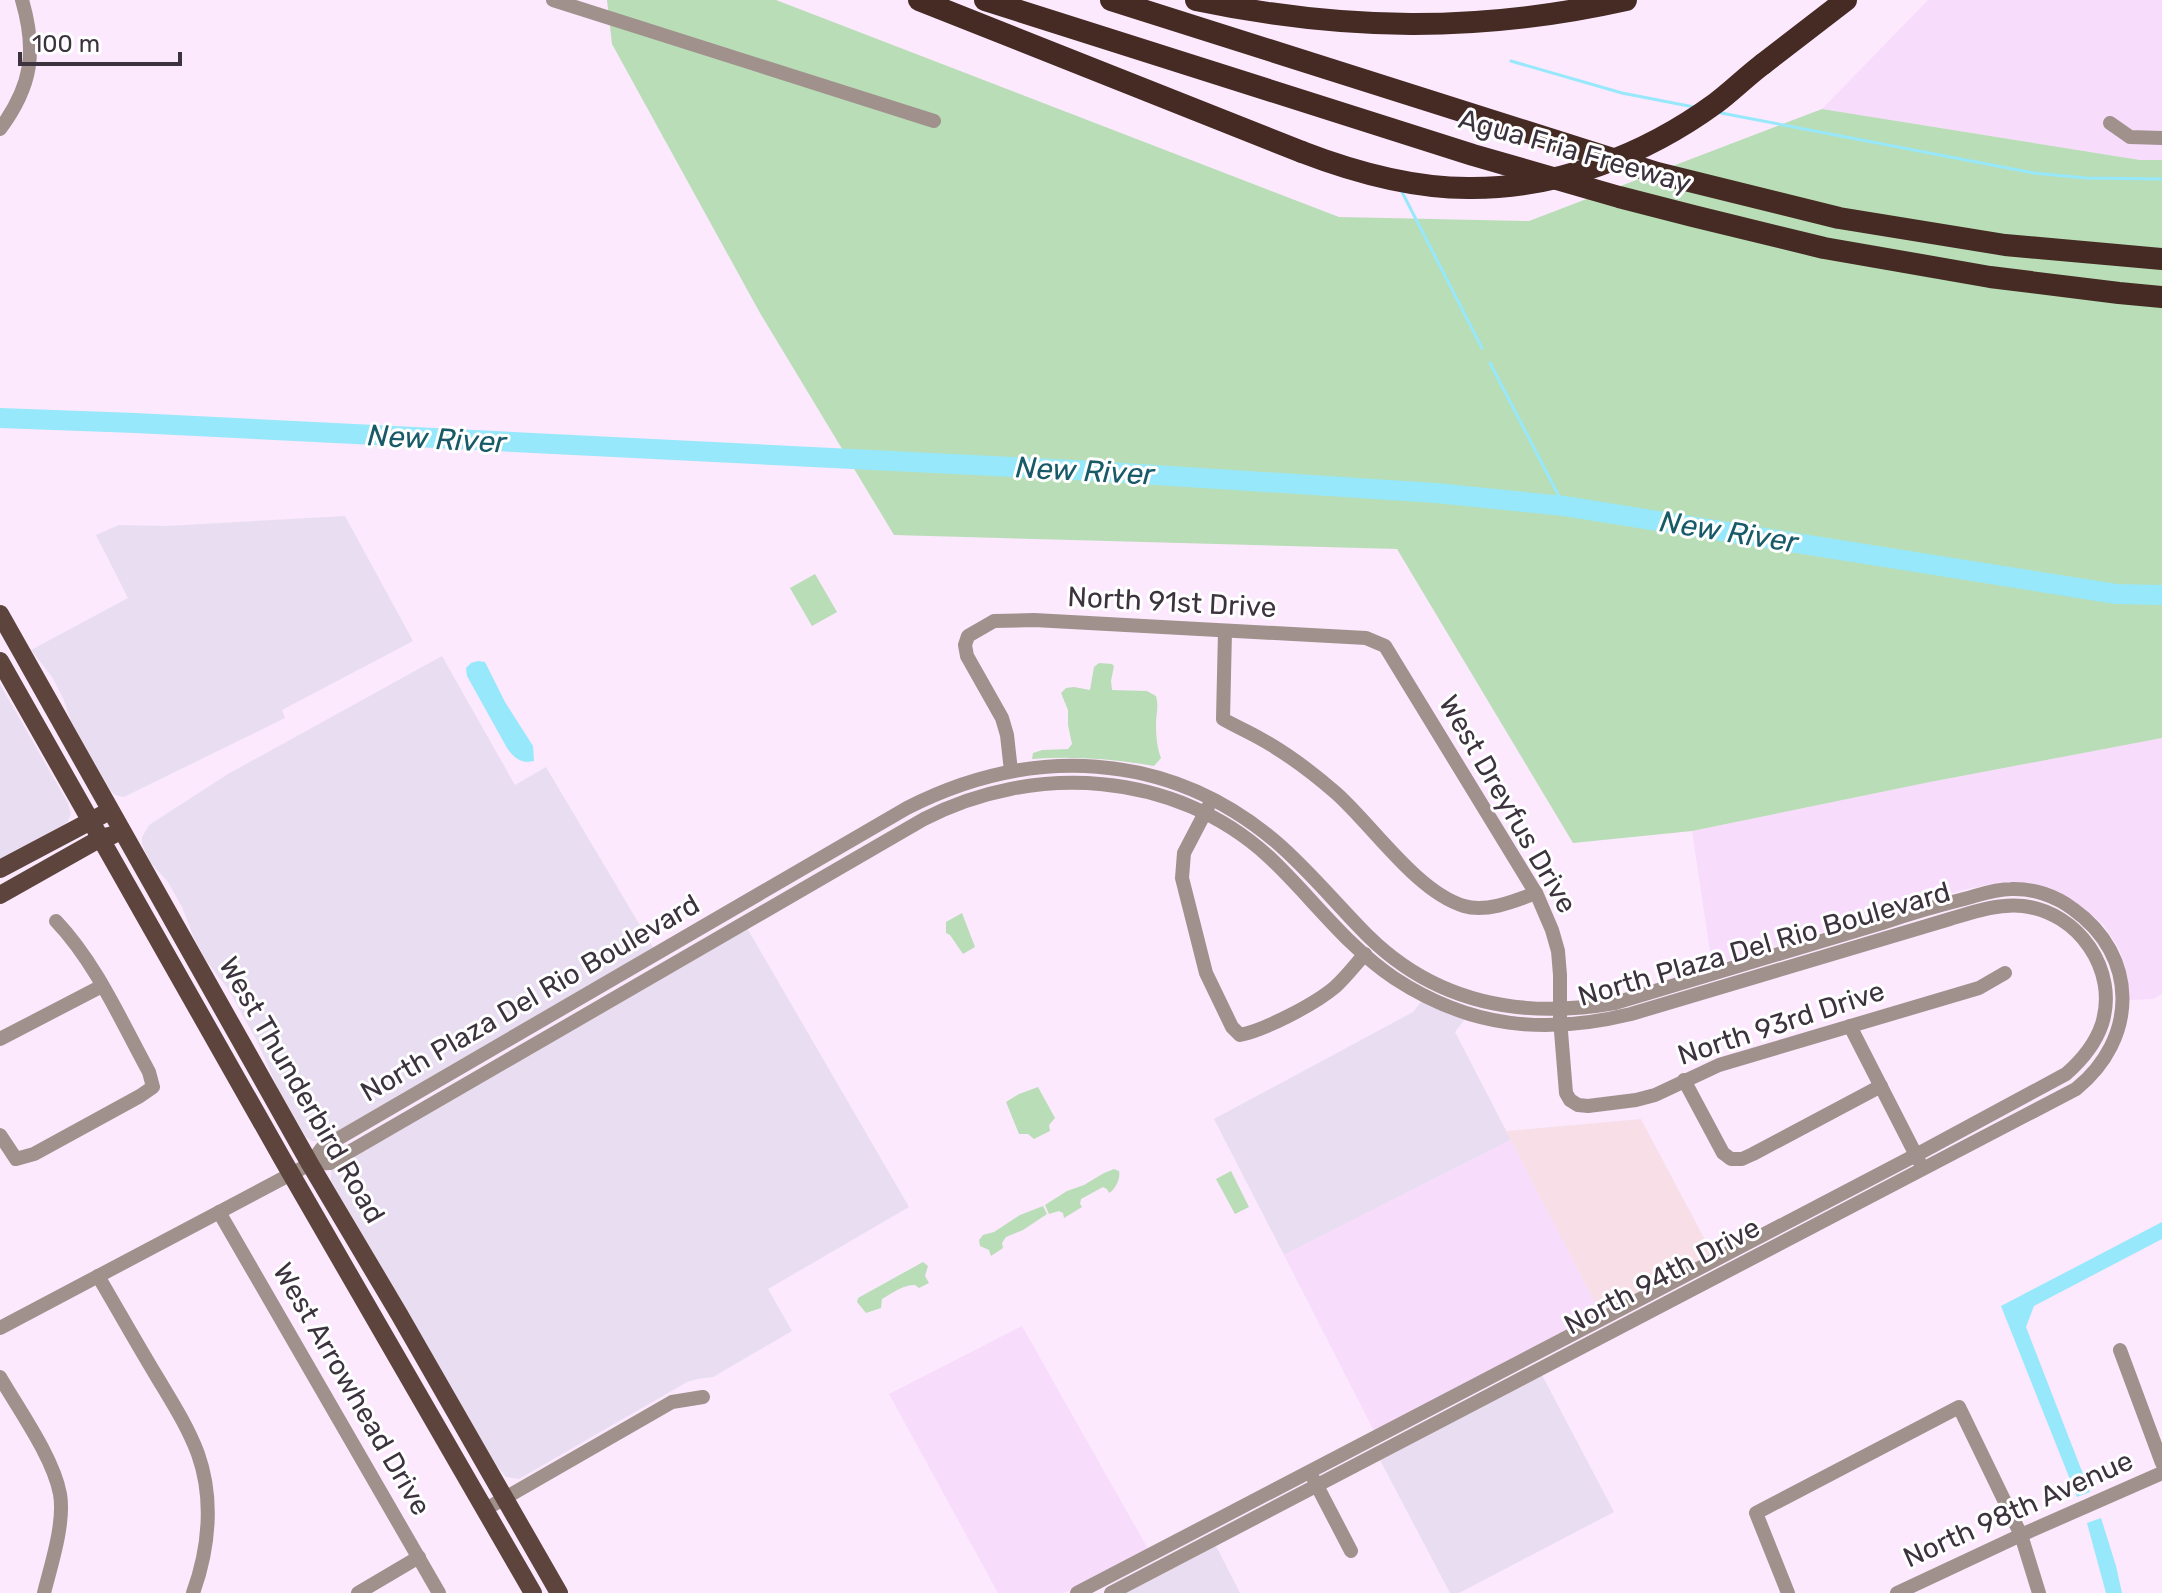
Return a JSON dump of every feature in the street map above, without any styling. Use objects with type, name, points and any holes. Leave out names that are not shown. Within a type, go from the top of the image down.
[{"type":"highway","points":[[919,0],[1338,166],[1416,184],[1466,189],[1523,184],[1583,171],[1656,140],[1717,102],[1846,0]]},
{"type":"highway","name":"Agua Fria Freeway","points":[[985,0],[1473,155],[1693,216],[1824,248],[1990,277],[2162,297]]},
{"type":"highway","name":"Agua Fria Freeway","points":[[1111,0],[1657,173],[1824,214],[2005,245],[2162,259]]},
{"type":"highway","points":[[1196,0],[1248,11],[1343,22],[1437,24],[1508,20],[1626,0]]},
{"type":"main road","name":"West Thunderbird Road","points":[[0,614],[310,1164],[559,1593]]},
{"type":"main road","name":"West Thunderbird Road","points":[[0,661],[533,1593]]},
{"type":"main road","points":[[0,869],[112,810]]},
{"type":"main road","points":[[0,895],[101,838],[124,832]]},
{"type":"street","points":[[0,129],[25,86],[31,59],[29,27],[22,0]]},
{"type":"street","points":[[553,0],[934,121]]},
{"type":"street","points":[[2110,123],[2130,137],[2162,138]]},
{"type":"street","name":"North 91st Drive","points":[[1011,771],[1002,718],[967,656],[965,645],[968,636],[994,621],[1366,638],[1376,642]]},
{"type":"street","points":[[1225,631],[1223,719],[1263,740],[1310,771],[1429,887],[1450,900],[1467,907],[1485,907],[1509,903],[1536,893]]},
{"type":"street","name":"West Dreyfus Drive","points":[[1376,642],[1385,646],[1395,659],[1536,893],[1552,930],[1558,951],[1566,1093],[1570,1100]]},
{"type":"street","name":"North Plaza Del Rio Boulevard","points":[[310,1164],[322,1148],[907,808],[960,793],[1011,771],[1057,766],[1094,774]]},
{"type":"street","name":"North Plaza Del Rio Boulevard","points":[[310,1164],[330,1163],[924,819],[960,793],[1062,782],[1094,774],[1132,771],[1153,777],[1209,806],[1243,817],[1290,854],[1383,949],[1410,969],[1450,990],[1490,1004],[1560,1010],[1615,1003],[1996,890],[2040,892],[2068,905],[2091,934]]},
{"type":"street","points":[[1209,806],[1184,853],[1182,878],[1206,973],[1232,1027],[1240,1035],[1253,1032],[1334,988],[1365,954]]},
{"type":"street","name":"North Plaza Del Rio Boulevard","points":[[1209,806],[1267,855],[1365,954],[1391,976],[1443,1005],[1510,1023],[1561,1026],[1631,1014],[2002,906],[2035,908],[2091,934]]},
{"type":"street","points":[[802,870],[811,885]]},
{"type":"street","points":[[721,917],[730,931]]},
{"type":"street","points":[[0,1135],[16,1159],[34,1154],[153,1087],[149,1072],[102,986],[71,937],[56,921]]},
{"type":"street","name":"North 94th Drive","points":[[1111,1593],[1705,1283],[1920,1162],[2066,1074],[2093,1045],[2102,1022],[2105,996],[2102,972],[2092,949],[2091,934]]},
{"type":"street","points":[[632,968],[641,983]]},
{"type":"street","name":"North 93rd Drive","points":[[1570,1100],[1588,1106],[1655,1095],[1719,1065],[1979,988],[2005,973]]},
{"type":"street","points":[[0,1039],[102,986]]},
{"type":"street","points":[[1443,1005],[1450,990]]},
{"type":"street","points":[[546,1018],[554,1033]]},
{"type":"street","points":[[1850,1026],[1920,1162]]},
{"type":"street","points":[[1684,1080],[1723,1153],[1731,1159],[1742,1159],[1753,1154],[1881,1086]]},
{"type":"street","points":[[419,1092],[426,1107]]},
{"type":"street","name":"North 94th Drive","points":[[1077,1593],[1698,1269],[1920,1162]]},
{"type":"street","points":[[0,1328],[310,1164]]},
{"type":"street","name":"West Arrowhead Drive","points":[[219,1212],[439,1593]]},
{"type":"street","points":[[1698,1269],[1705,1283]]},
{"type":"street","points":[[98,1276],[184,1424],[204,1473],[207,1539],[193,1593]]},
{"type":"street","points":[[2120,1350],[2162,1463]]},
{"type":"street","points":[[0,1377],[47,1460],[60,1495],[59,1532],[44,1593]]},
{"type":"street","points":[[484,1510],[672,1402],[703,1397]]},
{"type":"street","points":[[1788,1593],[1756,1513],[1959,1407],[2021,1535],[2039,1593]]},
{"type":"street","points":[[1310,1472],[1351,1551]]},
{"type":"street","name":"North 98th Avenue","points":[[1897,1593],[2162,1473]]},
{"type":"street","points":[[1234,1511],[1241,1525]]},
{"type":"street","points":[[358,1593],[419,1557]]},
{"type":"shaded area","points":[[1928,0],[2162,0],[2162,160],[2140,160],[1822,109]]},
{"type":"shaded area","points":[[345,516],[413,641],[282,710],[285,718],[124,797],[115,795],[71,721],[52,677],[31,650],[128,598],[96,535],[119,525],[167,526]]},
{"type":"shaded area","points":[[442,656],[515,785],[546,767],[654,949],[321,1141],[312,1141],[306,1137],[278,1089],[257,1041],[228,989],[205,959],[168,882],[150,862],[142,837],[149,825],[228,774]]},
{"type":"shaded area","points":[[0,684],[68,803],[71,814],[63,825],[0,861]]},
{"type":"shaded area","points":[[2162,738],[2162,994],[2153,999],[2129,1000],[2125,966],[2119,949],[2103,924],[2068,897],[2029,884],[2000,882],[1963,890],[1712,965],[1692,831]]},
{"type":"shaded area","points":[[747,928],[909,1207],[768,1289],[792,1331],[713,1377],[687,1382],[519,1479],[506,1477],[495,1464],[331,1181],[331,1170]]},
{"type":"shaded area","points":[[1421,1002],[1465,1019],[1455,1032],[1511,1140],[1284,1255],[1214,1119],[1413,1012]]},
{"type":"shaded area","points":[[1641,1119],[1712,1253],[1600,1312],[1506,1131]]},
{"type":"shaded area","points":[[1511,1140],[1600,1312],[1374,1431],[1284,1255]]},
{"type":"shaded area","points":[[1022,1326],[1148,1549],[1064,1593],[998,1593],[889,1394]]},
{"type":"shaded area","points":[[1542,1375],[1614,1512],[1459,1593],[1450,1593],[1380,1460]]},
{"type":"shaded area","points":[[1216,1546],[1240,1593],[1126,1593]]},
{"type":"green space","points":[[607,0],[776,0],[1339,217],[1529,221],[1822,109],[2140,160],[2162,160],[2162,738],[1692,831],[1573,843],[1397,549],[894,535],[760,313],[612,44]]},
{"type":"green space","points":[[815,574],[837,612],[812,626],[790,588]]},
{"type":"green space","points":[[1099,663],[1114,666],[1112,690],[1147,691],[1156,696],[1161,758],[1154,766],[1093,759],[1032,759],[1033,753],[1068,749],[1072,744],[1068,710],[1061,693],[1066,688],[1074,687],[1090,690],[1094,667]]},
{"type":"green space","points":[[962,913],[975,947],[963,954],[946,933],[946,922]]},
{"type":"green space","points":[[1038,1087],[1055,1118],[1049,1125],[1050,1131],[1034,1139],[1028,1134],[1019,1134],[1006,1102]]},
{"type":"green space","points":[[1114,1169],[1119,1171],[1119,1177],[1109,1193],[1103,1187],[1081,1199],[1082,1207],[1064,1218],[1059,1211],[1049,1214],[1045,1205]]},
{"type":"green space","points":[[1231,1171],[1249,1207],[1235,1214],[1216,1179]]},
{"type":"green space","points":[[1043,1206],[1047,1214],[1006,1237],[1003,1248],[991,1256],[989,1250],[980,1246],[979,1240],[983,1235]]},
{"type":"green space","points":[[923,1262],[928,1266],[925,1276],[929,1283],[919,1288],[911,1285],[898,1290],[882,1299],[881,1308],[866,1313],[857,1302],[858,1298]]},
{"type":"water","points":[[478,661],[485,662],[505,702],[533,746],[534,761],[519,759],[507,748],[467,676],[466,668]]},
{"type":"water","points":[[2162,1222],[2162,1239],[2034,1306],[2026,1327],[2090,1492],[2077,1497],[2001,1306]]},
{"type":"water","points":[[2101,1518],[2122,1593],[2106,1593],[2087,1523]]},
{"type":"waterway","points":[[1511,61],[1622,93],[1694,107]]},
{"type":"waterway","points":[[1721,113],[2034,173],[2086,178],[2162,179]]},
{"type":"waterway","points":[[1401,190],[1482,348]]},
{"type":"waterway","points":[[1490,363],[1564,506]]},
{"type":"waterway","name":"New River","points":[[0,418],[1093,471],[1436,493],[1564,506],[2116,594],[2162,595]]}]
